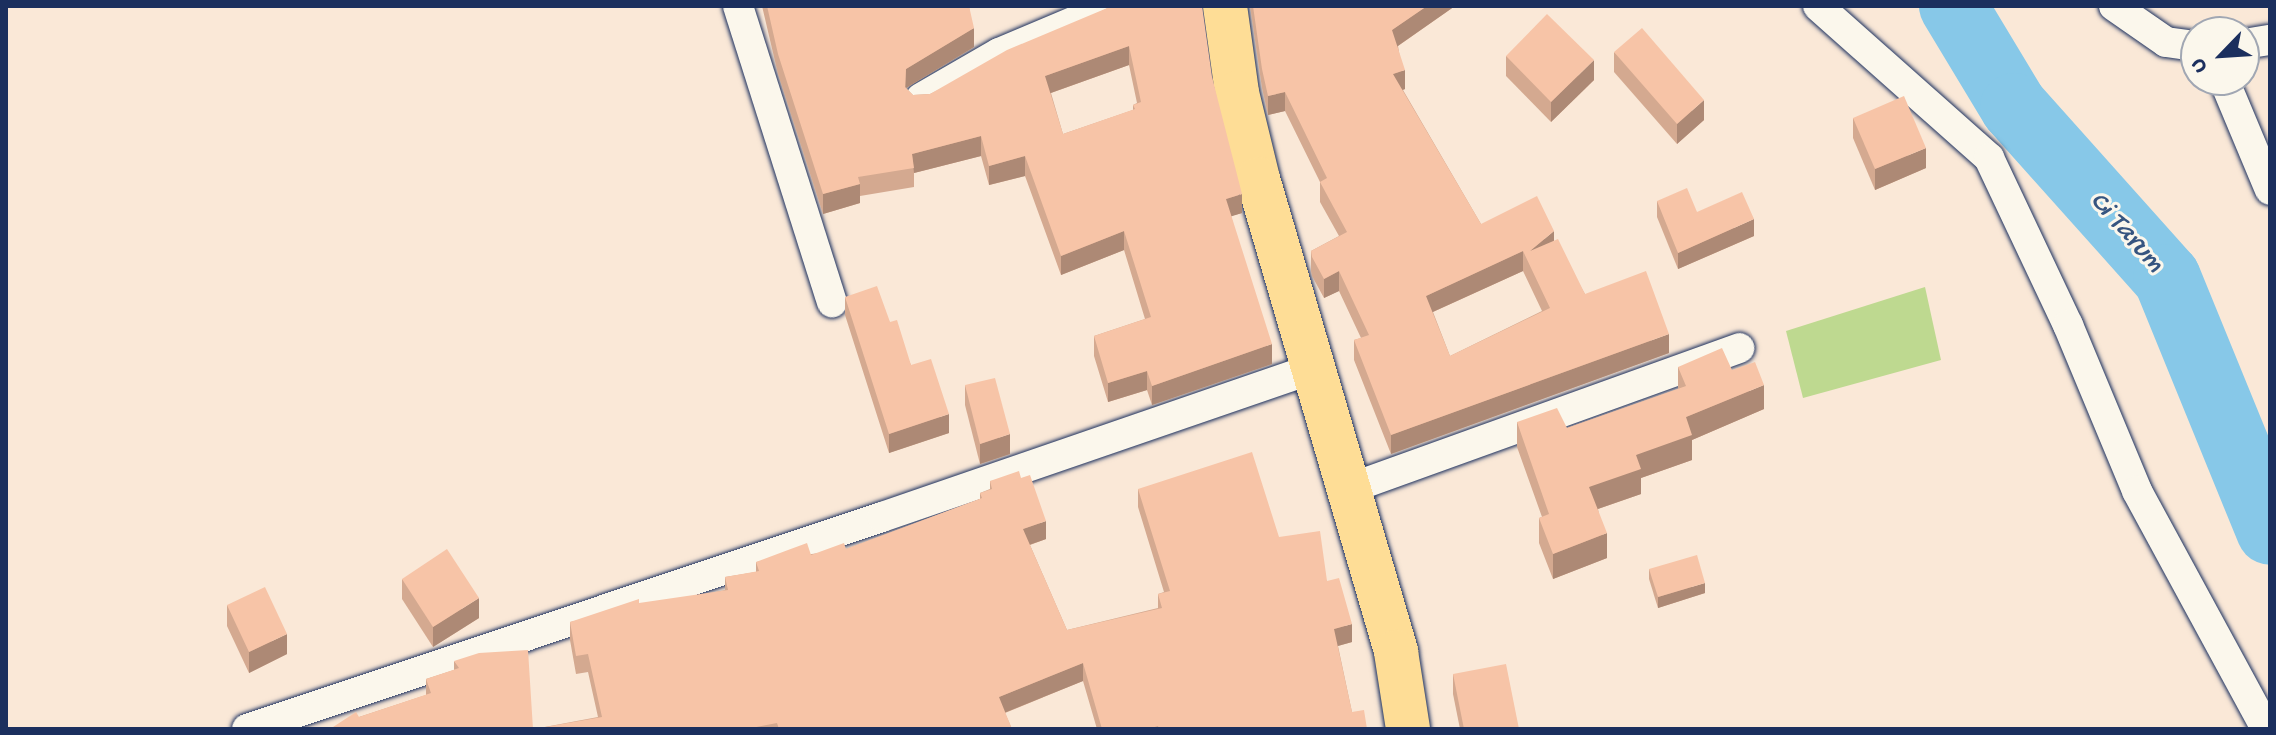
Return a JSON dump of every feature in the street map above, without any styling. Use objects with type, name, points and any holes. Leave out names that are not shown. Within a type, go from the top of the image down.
[{"type":"main road","points":[[1225,6],[1237,93],[1312,369],[1396,652],[1408,729]]},
{"type":"street","points":[[738,6],[832,302]]},
{"type":"street","points":[[921,98],[999,53],[1111,6]]},
{"type":"street","points":[[1818,6],[1989,158],[2068,325],[2137,491],[2266,729]]},
{"type":"street","points":[[2114,6],[2166,42],[2180,44]]},
{"type":"street","points":[[2231,96],[2270,190]]},
{"type":"street","points":[[1348,489],[1739,348]]},
{"type":"street","points":[[247,729],[882,517],[1312,369]]},
{"type":"green space","points":[[1925,287],[1941,360],[1803,398],[1786,331]]},
{"type":"building","points":[[767,6],[969,6],[974,28],[906,69],[905,87],[913,95],[930,94],[1007,50],[1112,6],[1202,6],[1212,77],[1242,194],[1226,199],[1272,344],[1152,386],[1147,371],[1108,383],[1094,336],[1151,317],[1124,231],[1061,256],[1025,156],[989,166],[981,136],[912,154],[914,168],[858,177],[860,184],[823,194],[778,54]],"holes":[[[1129,46],[1141,102],[1133,105],[1135,109],[1063,134],[1045,76]]]},
{"type":"building","points":[[1253,6],[1427,6],[1392,30],[1405,70],[1393,74],[1481,224],[1537,196],[1554,231],[1530,251],[1558,239],[1585,294],[1646,271],[1669,334],[1391,435],[1354,340],[1369,335],[1339,271],[1324,279],[1312,257],[1311,251],[1347,232],[1320,182],[1327,178],[1285,92],[1268,96]],"holes":[[[1523,251],[1550,308],[1450,356],[1426,296]]]},
{"type":"building","points":[[1547,14],[1594,60],[1551,102],[1506,56]]},
{"type":"building","points":[[1642,28],[1704,100],[1677,124],[1614,52]]},
{"type":"building","points":[[1904,96],[1926,148],[1875,169],[1853,118]]},
{"type":"building","points":[[1687,188],[1697,212],[1742,192],[1754,219],[1678,253],[1657,201]]},
{"type":"building","points":[[877,286],[890,322],[897,320],[911,365],[931,359],[949,414],[889,434],[845,297]]},
{"type":"building","points":[[1722,348],[1732,370],[1755,362],[1764,385],[1686,417],[1692,435],[1636,455],[1641,469],[1589,487],[1607,533],[1553,554],[1539,518],[1549,514],[1517,422],[1557,408],[1567,428],[1686,386],[1678,367]]},
{"type":"building","points":[[995,378],[1010,434],[980,444],[965,385]]},
{"type":"building","points":[[1252,452],[1279,537],[1320,531],[1327,581],[1339,578],[1352,624],[1334,629],[1352,712],[1364,710],[1367,729],[1159,729],[1158,726],[1148,729],[1102,729],[1083,663],[999,697],[1012,729],[779,729],[777,723],[746,729],[534,729],[602,717],[588,654],[576,656],[570,622],[639,599],[639,603],[728,590],[725,577],[759,571],[756,562],[807,543],[811,555],[844,543],[846,549],[982,498],[980,493],[992,489],[990,481],[1019,471],[1021,478],[1030,475],[1046,521],[1023,529],[1067,630],[1162,608],[1158,594],[1170,591],[1138,489]]},
{"type":"building","points":[[447,549],[479,598],[433,627],[402,579]]},
{"type":"building","points":[[1697,555],[1705,583],[1658,597],[1649,569]]},
{"type":"building","points":[[265,587],[287,634],[249,652],[227,605]]},
{"type":"building","points":[[528,650],[533,729],[330,729],[356,712],[359,717],[431,693],[426,679],[459,668],[454,661],[479,653]]},
{"type":"building","points":[[1506,664],[1519,729],[1464,729],[1453,674]]},
{"type":"waterway","name":"Ci Tarum","points":[[1953,6],[2014,107],[2167,278],[2270,531]]}]
